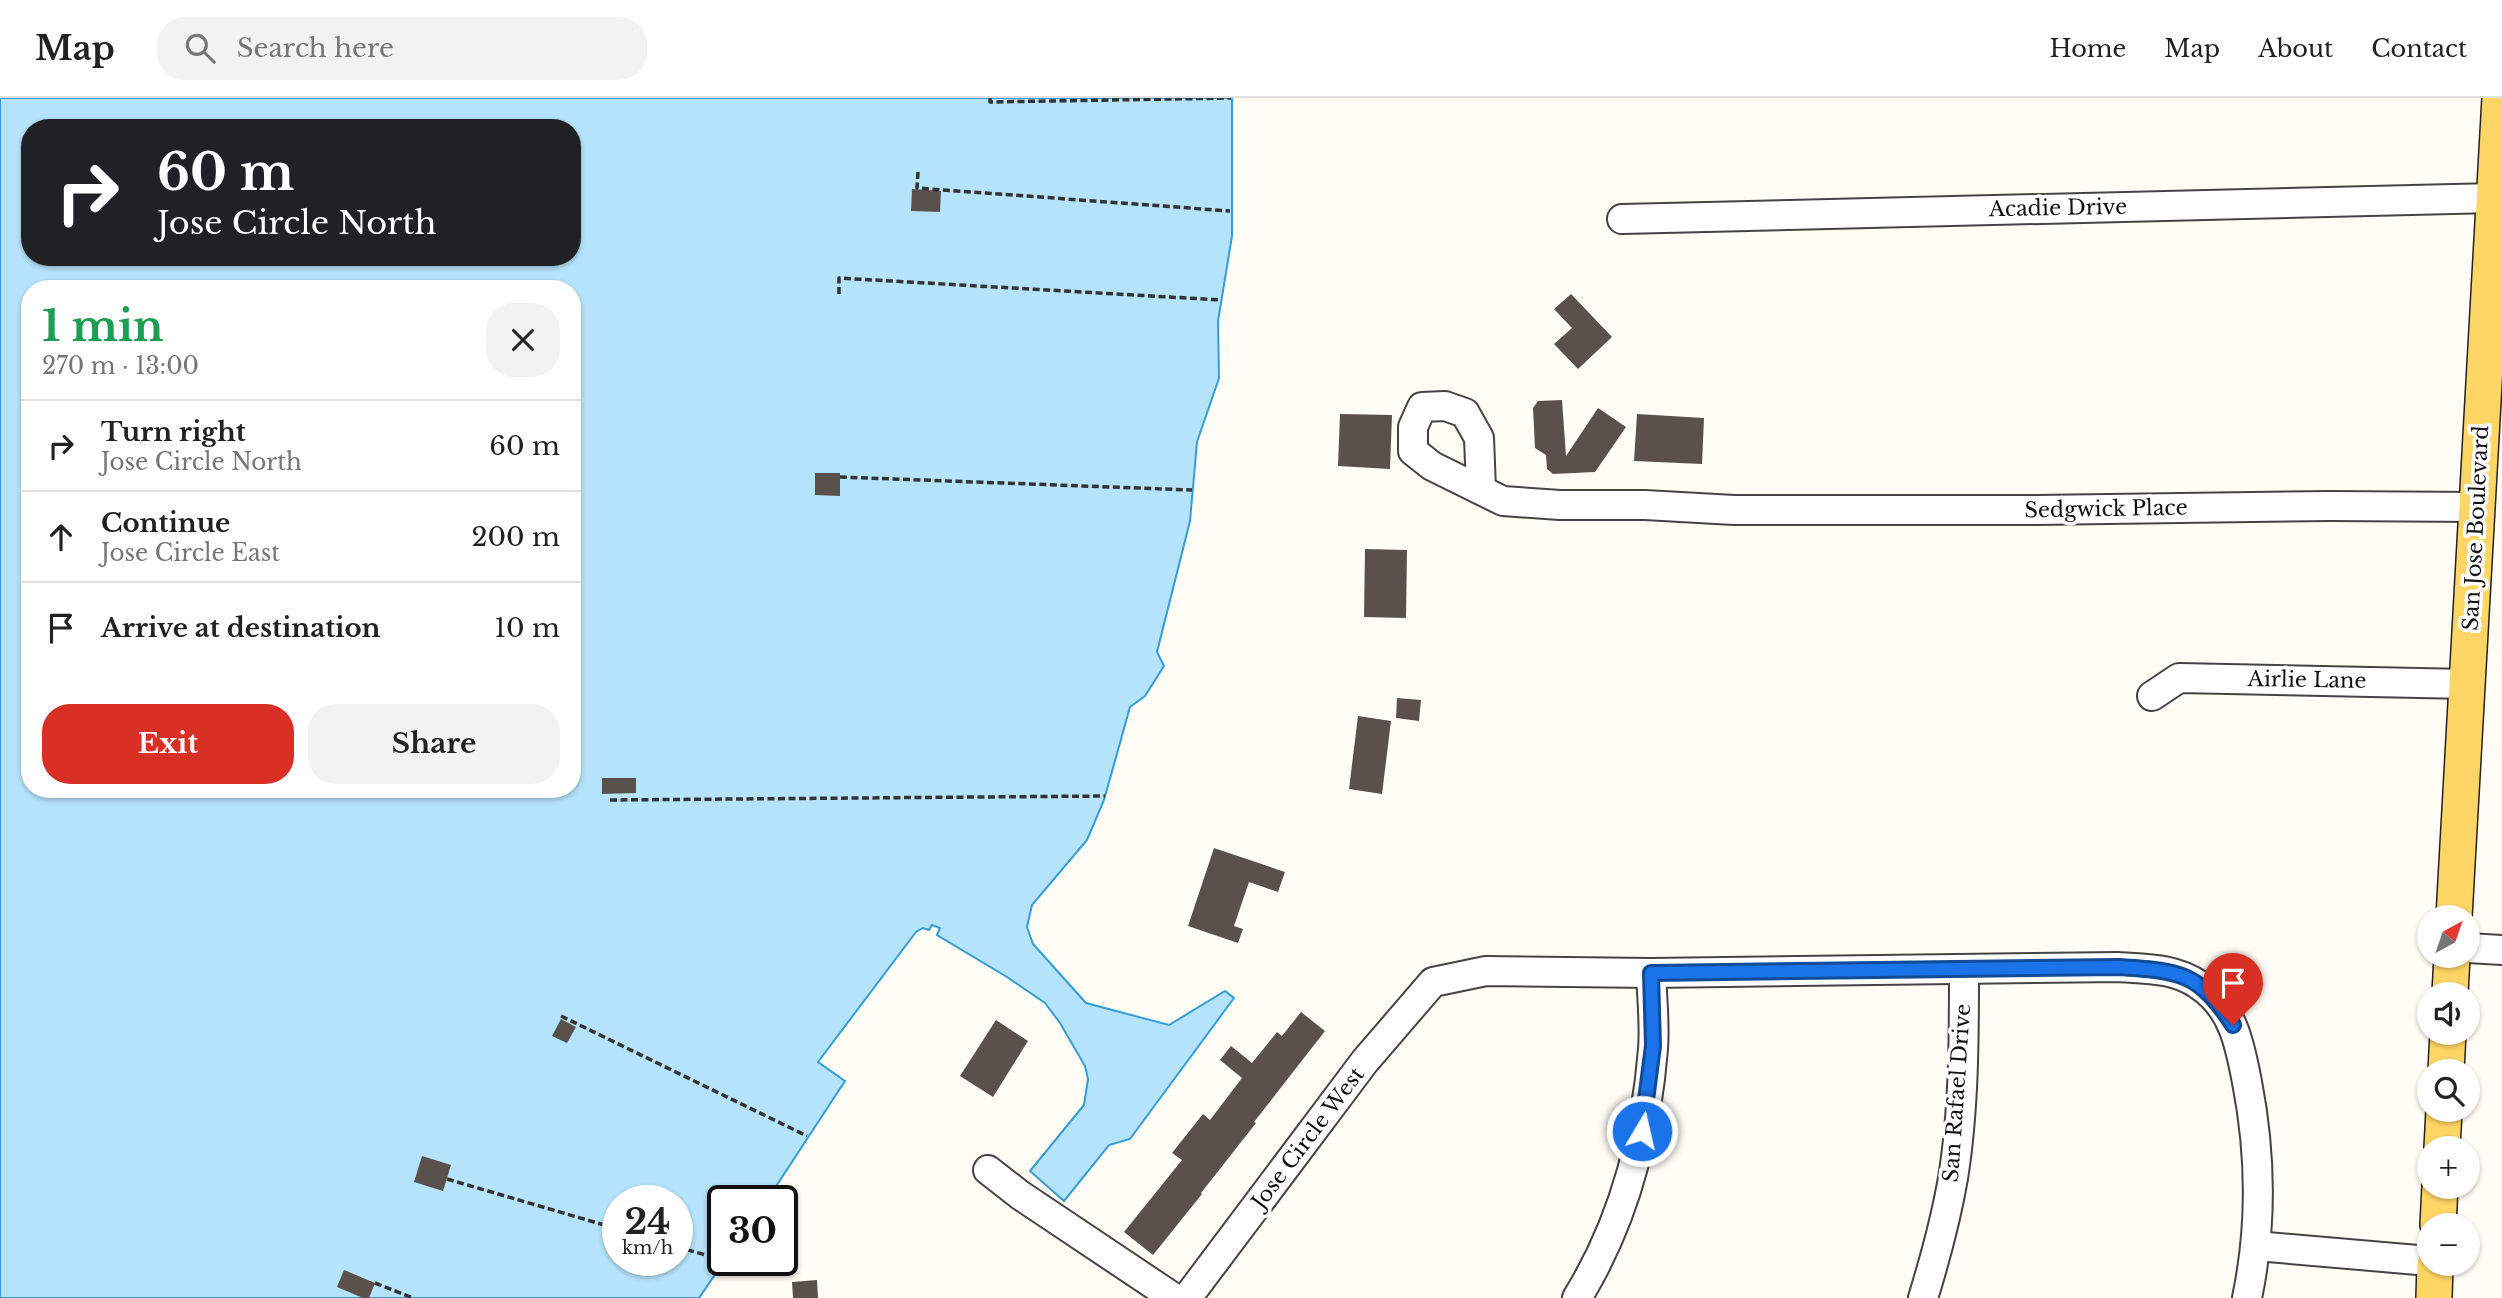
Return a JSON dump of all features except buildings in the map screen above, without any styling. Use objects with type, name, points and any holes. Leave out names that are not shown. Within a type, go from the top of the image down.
[{"type":"main road","name":"San Jose Boulevard","points":[[2455,905],[2500,98]]},
{"type":"main road","points":[[2434,1298],[2435,1276]]},
{"type":"street","name":"Acadie Drive","points":[[1622,219],[2495,198]]},
{"type":"street","name":"Sedgwick Place","points":[[1481,489],[1503,501],[1734,510],[2330,506],[2477,508]]},
{"type":"street","name":"Airlie Lane","points":[[2152,696],[2179,678],[2468,684]]},
{"type":"street","points":[[2480,949],[2502,950]]},
{"type":"street","points":[[1577,1298],[1616,1224],[1639,1142],[1653,1046],[1651,973],[2118,967],[2170,971],[2183,975],[2217,1000],[2239,1039],[2252,1106],[2258,1168],[2256,1246],[2247,1298]]},
{"type":"street","name":"San Rafael Drive","points":[[1923,1298],[1944,1224],[1953,1176],[1964,1035],[1964,969]]},
{"type":"street","name":"Jose Circle West","points":[[1187,1298],[1365,1061],[1433,982],[1486,971],[1651,973]]},
{"type":"street","points":[[988,1170],[1020,1195],[1174,1298]]},
{"type":"street","points":[[2256,1246],[2417,1260]]},
{"type":"path","points":[[990,98],[990,102],[1231,98]]},
{"type":"path","points":[[918,172],[917,188],[1230,211]]},
{"type":"path","points":[[839,294],[839,278],[1221,300]]},
{"type":"path","points":[[840,477],[1192,490]]},
{"type":"path","points":[[611,800],[1105,796]]},
{"type":"path","points":[[561,1016],[807,1136]]},
{"type":"path","points":[[447,1179],[602,1224]]},
{"type":"path","points":[[375,1283],[413,1298]]},
{"type":"water","points":[[0,98],[1232,98],[1232,236],[1218,321],[1219,378],[1197,442],[1190,521],[1157,652],[1164,666],[1145,696],[1130,707],[1104,800],[1087,840],[1032,905],[1027,927],[1033,944],[1086,1003],[1169,1025],[1225,991],[1234,998],[1130,1139],[1109,1145],[1064,1201],[1030,1171],[1084,1105],[1088,1079],[1085,1066],[1045,1003],[937,935],[940,928],[932,925],[929,930],[923,928],[916,932],[818,1062],[845,1081],[777,1185],[707,1185],[707,1276],[714,1276],[699,1298],[0,1298]]},
{"type":"route","points":[[1642,1131],[1653,1046],[1651,973],[2118,967],[2170,971],[2201,986],[2217,1000],[2233,1025]]}]
